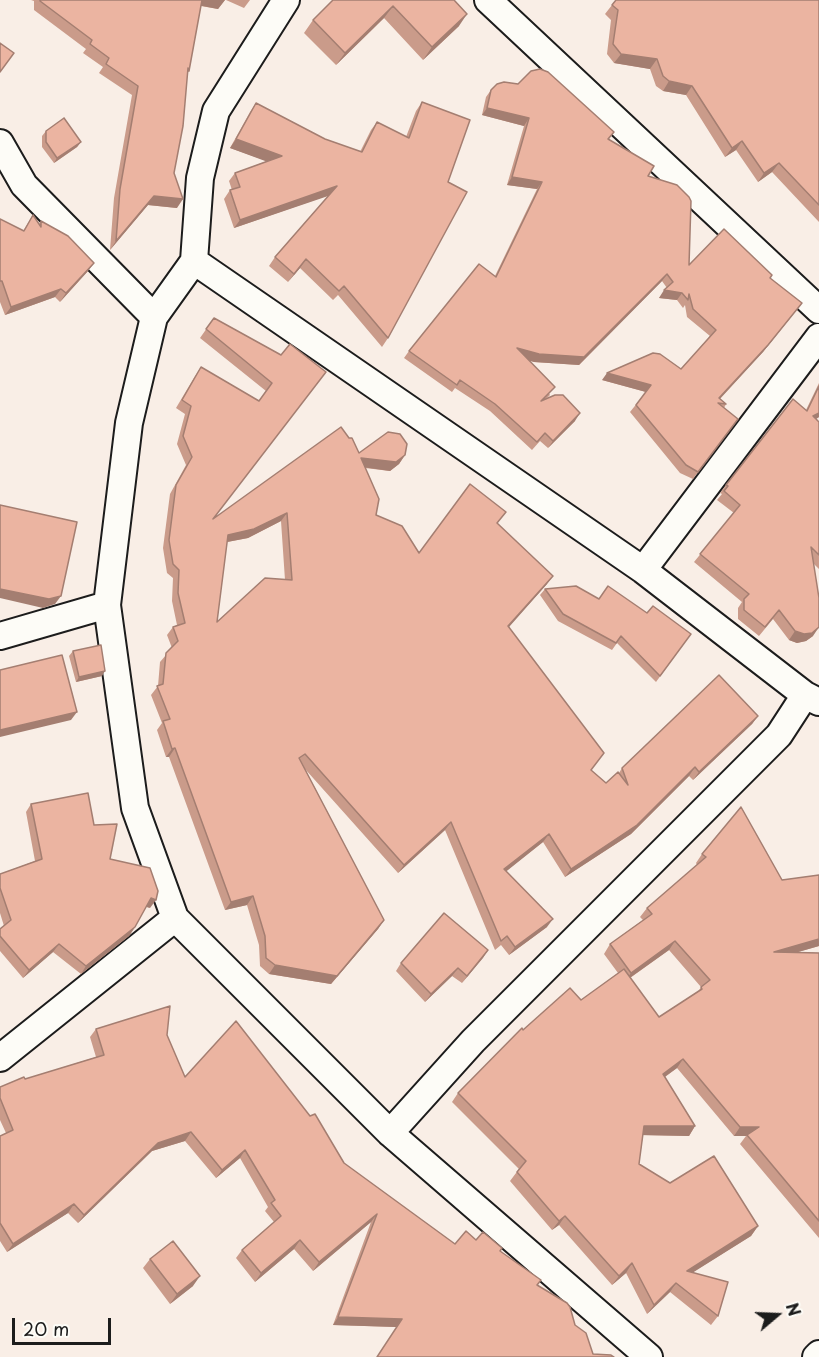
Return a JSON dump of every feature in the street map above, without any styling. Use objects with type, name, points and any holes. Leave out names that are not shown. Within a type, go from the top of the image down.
[{"type":"street","points":[[286,0],[216,111],[200,178],[194,261],[154,317],[129,423],[107,605],[135,808],[175,918],[390,1133],[649,1357]]},
{"type":"street","points":[[488,0],[819,310]]},
{"type":"street","points":[[0,143],[24,185],[154,317]]},
{"type":"street","points":[[194,261],[642,570],[812,698],[731,785],[473,1041],[390,1133]]},
{"type":"street","points":[[642,570],[819,337]]},
{"type":"street","points":[[0,636],[107,605]]},
{"type":"street","points":[[0,1058],[175,918]]},
{"type":"street","points":[[816,1357],[819,1354]]},
{"type":"building","points":[[40,0],[202,0],[189,71],[188,68],[183,126],[174,173],[183,199],[154,196],[116,241],[120,189],[138,86],[106,64],[109,58],[90,44],[92,40]]},
{"type":"building","points":[[333,0],[454,0],[467,14],[432,47],[393,6],[345,53],[313,20]]},
{"type":"building","points":[[616,0],[819,0],[819,205],[779,163],[764,173],[742,141],[732,148],[692,86],[669,81],[663,76],[657,59],[621,54],[613,44],[618,10],[612,5]]},
{"type":"building","points":[[0,43],[14,53],[0,72]]},
{"type":"building","points":[[540,69],[548,72],[614,132],[608,139],[654,166],[648,176],[677,185],[689,197],[691,201],[689,265],[724,229],[772,275],[770,278],[802,303],[768,345],[719,398],[726,404],[718,403],[738,419],[698,472],[686,465],[636,405],[651,385],[607,373],[653,353],[660,354],[681,369],[716,330],[693,309],[689,294],[688,300],[682,293],[664,290],[673,282],[667,274],[584,357],[539,354],[517,348],[555,387],[541,401],[555,395],[563,395],[580,413],[553,441],[545,433],[537,442],[495,404],[460,380],[457,385],[409,351],[479,264],[496,277],[542,182],[512,177],[529,118],[487,108],[491,90],[497,84],[504,82],[518,84],[531,71]]},
{"type":"building","points":[[422,102],[470,120],[448,182],[467,192],[388,338],[344,286],[339,291],[306,259],[294,274],[275,257],[337,186],[240,220],[230,190],[240,187],[235,173],[282,156],[236,139],[256,103],[325,139],[362,152],[377,122],[409,138]]},
{"type":"building","points":[[64,118],[81,142],[57,158],[46,142],[46,131]]},
{"type":"building","points":[[33,215],[41,227],[41,221],[68,236],[94,263],[66,293],[61,289],[11,307],[2,281],[0,281],[0,219],[24,231]]},
{"type":"building","points":[[214,318],[281,355],[290,344],[326,372],[213,519],[341,427],[349,438],[352,438],[359,453],[388,432],[400,434],[407,444],[405,455],[396,462],[361,458],[379,499],[376,515],[402,526],[419,553],[470,484],[506,512],[497,523],[553,576],[508,626],[604,753],[591,770],[606,783],[618,772],[628,785],[622,768],[719,675],[758,716],[699,772],[695,767],[637,825],[571,869],[549,834],[504,869],[553,919],[515,947],[507,936],[501,941],[451,822],[404,865],[305,754],[299,758],[384,920],[337,976],[275,965],[266,958],[265,936],[253,896],[231,902],[175,748],[172,749],[163,721],[170,719],[157,686],[163,684],[166,653],[178,641],[173,627],[185,623],[178,593],[179,570],[173,564],[169,540],[176,485],[192,457],[183,436],[191,406],[182,400],[201,367],[259,401],[272,383],[206,329]],"holes":[[[287,513],[292,580],[265,578],[217,622],[228,535],[254,529]]]},
{"type":"building","points":[[819,386],[819,413],[813,416],[819,422],[819,555],[811,547],[819,598],[819,627],[812,633],[804,634],[795,631],[779,610],[765,627],[744,610],[744,599],[749,594],[700,554],[740,505],[724,491],[728,486],[726,485],[793,399],[807,411]]},
{"type":"building","points":[[0,505],[77,522],[61,596],[49,599],[0,589]]},
{"type":"building","points":[[576,586],[599,599],[608,586],[647,613],[653,606],[691,634],[660,676],[621,636],[616,643],[563,614],[545,589]]},
{"type":"building","points":[[101,645],[105,671],[79,677],[73,651]]},
{"type":"building","points":[[62,655],[77,712],[0,730],[0,670]]},
{"type":"building","points":[[88,793],[94,825],[117,824],[110,859],[150,868],[158,891],[156,900],[151,898],[135,927],[86,966],[59,944],[29,970],[0,936],[0,929],[11,920],[0,888],[0,874],[42,859],[31,804]]},
{"type":"building","points":[[741,807],[782,880],[819,875],[819,939],[774,952],[819,953],[819,1221],[747,1135],[759,1127],[740,1127],[683,1059],[663,1074],[695,1126],[644,1126],[639,1164],[670,1183],[714,1156],[758,1226],[687,1271],[728,1282],[718,1316],[676,1283],[654,1305],[632,1263],[619,1276],[565,1216],[559,1221],[517,1172],[526,1161],[458,1093],[522,1028],[523,1030],[570,988],[581,1000],[624,969],[659,1017],[702,989],[701,987],[710,980],[675,941],[631,973],[610,944],[652,914],[647,908],[706,857],[702,854]]},
{"type":"building","points":[[444,913],[488,950],[467,976],[458,968],[431,994],[401,963]]},
{"type":"building","points":[[170,1006],[167,1035],[185,1077],[236,1021],[310,1116],[315,1114],[344,1163],[455,1244],[466,1231],[476,1240],[483,1232],[502,1248],[500,1251],[541,1280],[537,1285],[567,1303],[575,1325],[586,1333],[593,1354],[614,1357],[377,1357],[402,1319],[338,1317],[377,1214],[319,1262],[300,1240],[261,1273],[242,1250],[281,1216],[271,1203],[275,1200],[245,1150],[222,1170],[191,1132],[158,1143],[84,1215],[74,1204],[13,1244],[0,1223],[0,1136],[13,1130],[0,1098],[0,1087],[24,1077],[25,1079],[104,1055],[96,1029]]},
{"type":"building","points":[[173,1241],[200,1276],[177,1294],[150,1259]]}]
